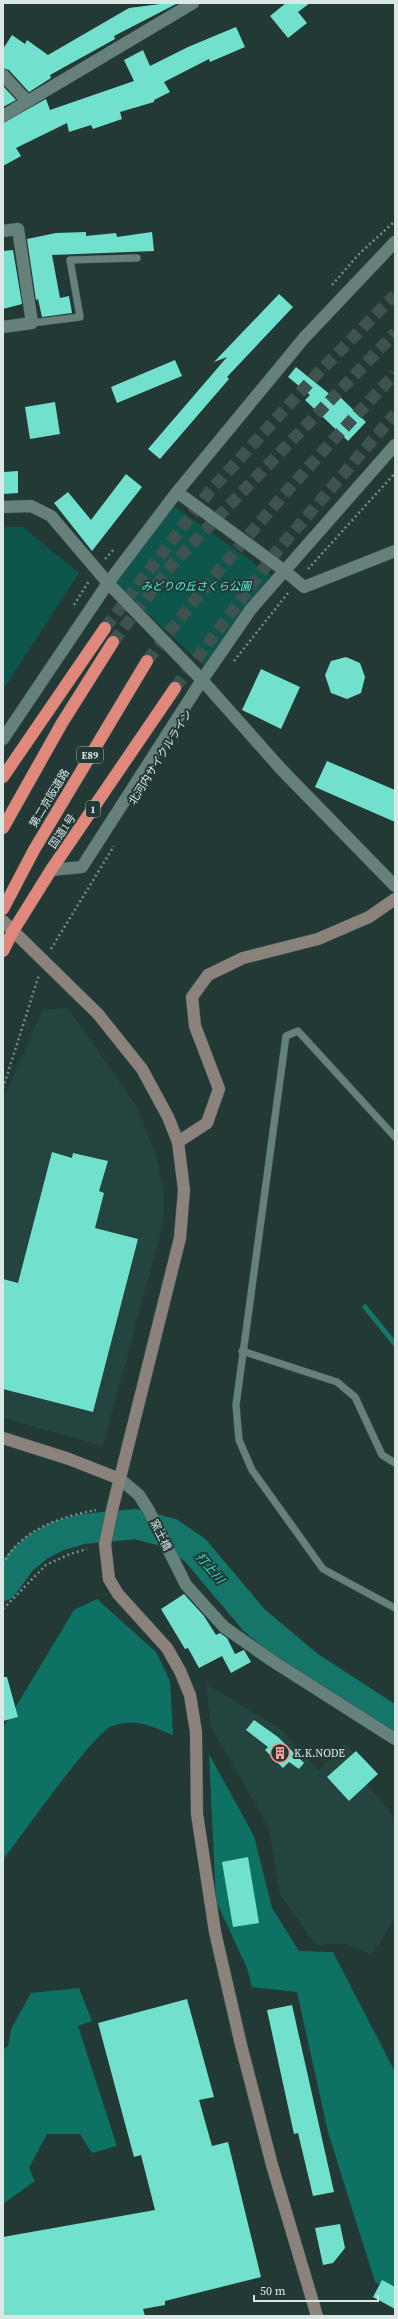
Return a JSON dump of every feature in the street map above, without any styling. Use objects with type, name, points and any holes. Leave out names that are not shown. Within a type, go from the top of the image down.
[{"type":"highway","points":[[3,777],[105,628]]},
{"type":"highway","points":[[3,828],[62,723],[113,642]]},
{"type":"highway","name":"第二京阪道路","points":[[3,909],[34,850],[147,661]]},
{"type":"highway","name":"国道1号","points":[[3,951],[13,931],[52,870],[175,688]]},
{"type":"street","points":[[3,116],[193,3]]},
{"type":"street","points":[[3,75],[27,101]]},
{"type":"street","points":[[3,231],[18,229],[32,323],[3,327]]},
{"type":"street","points":[[3,738],[108,583],[176,492],[304,338],[395,242]]},
{"type":"street","points":[[52,870],[82,867],[202,680],[251,609],[395,445]]},
{"type":"street","points":[[176,492],[285,571],[304,587],[395,551]]},
{"type":"street","points":[[3,507],[31,506],[51,516],[108,583],[202,680],[281,769],[395,886]]},
{"type":"street","points":[[178,1142],[207,1123],[219,1088],[195,1026],[192,997],[208,975],[243,958],[318,940],[369,917],[395,899]]},
{"type":"street","points":[[3,921],[98,1014],[142,1069],[168,1117],[178,1142],[184,1190],[180,1238],[113,1506],[105,1544],[109,1579],[118,1594],[167,1648],[180,1671],[190,1695],[196,1732],[197,1814],[215,1932],[241,2045],[272,2166],[317,2316]]},
{"type":"street","points":[[3,1438],[69,1459],[120,1479]]},
{"type":"street","name":"窯土橋","points":[[120,1479],[139,1495],[149,1511],[186,1585],[224,1627],[271,1660],[395,1740]]},
{"type":"lane","points":[[32,323],[80,318],[70,260],[137,258]]},
{"type":"lane","points":[[395,1137],[298,1031],[286,1036],[242,1351],[236,1405],[239,1440],[252,1470],[323,1569],[395,1608]]},
{"type":"lane","points":[[242,1351],[337,1382],[355,1397],[382,1455],[395,1462]]},
{"type":"path","points":[[230,667],[298,581],[395,473]]},
{"type":"path","points":[[3,1088],[44,960],[119,839]]},
{"type":"path","points":[[3,1564],[26,1537],[53,1521],[96,1510]]},
{"type":"path","points":[[3,1609],[46,1565],[70,1554],[87,1549]]},
{"type":"shaded area","points":[[68,1008],[136,1105],[156,1155],[164,1191],[163,1224],[103,1446],[3,1418],[3,1098],[43,1010]]},
{"type":"shaded area","points":[[206,1684],[278,1727],[319,1770],[344,1744],[373,1768],[365,1781],[395,1819],[395,1919],[372,1955],[345,1944],[316,1945],[280,1895],[269,1828],[211,1727]]},
{"type":"green space","name":"みどりの丘さくら公園","points":[[171,504],[271,575],[204,666],[108,577]]},
{"type":"green space","points":[[3,527],[23,527],[79,573],[3,690]]},
{"type":"green space","points":[[97,1599],[156,1652],[170,1681],[173,1735],[144,1724],[129,1723],[112,1726],[103,1733],[74,1765],[3,1860],[3,1728],[74,1610]]},
{"type":"green space","points":[[209,1754],[254,1836],[272,1908],[299,1951],[333,1952],[395,2072],[395,2292],[375,2282],[328,2132],[297,1992],[252,1987],[247,1968],[216,1901]]},
{"type":"green space","points":[[79,1988],[92,2021],[78,2026],[117,2146],[92,2153],[80,2134],[47,2134],[29,2168],[35,2181],[3,2204],[3,2049],[8,2046],[11,2029],[31,1993]]},
{"type":"building","points":[[178,3],[114,36],[115,39],[50,75],[51,78],[29,92],[9,70],[3,68],[3,49],[12,35],[25,44],[27,40],[48,55],[129,8]]},
{"type":"building","points":[[286,3],[310,3],[298,12],[307,23],[288,38],[270,16]]},
{"type":"building","points":[[236,27],[245,47],[210,62],[209,59],[164,82],[170,92],[154,100],[154,102],[120,112],[122,119],[93,129],[91,125],[69,132],[67,123],[16,148],[21,156],[3,166],[3,123],[46,99],[50,110],[134,81],[124,60],[143,50],[150,66],[188,47]]},
{"type":"building","points":[[3,86],[16,100],[3,107]]},
{"type":"building","points":[[86,232],[86,236],[116,233],[117,237],[152,232],[154,251],[52,255],[60,298],[69,296],[72,313],[42,317],[38,299],[36,300],[27,239],[56,233]]},
{"type":"building","points":[[13,250],[22,304],[3,309],[3,251]]},
{"type":"building","points":[[279,294],[293,307],[227,377],[229,379],[160,459],[148,449],[227,357],[214,362]]},
{"type":"building","points":[[175,360],[182,376],[117,403],[111,387]]},
{"type":"building","points":[[296,367],[337,400],[340,397],[366,422],[348,441],[305,400],[310,395],[288,377]]},
{"type":"building","points":[[55,402],[60,434],[30,439],[25,407]]},
{"type":"building","points":[[18,471],[18,493],[3,494],[3,472]]},
{"type":"building","points":[[126,474],[142,487],[92,551],[54,503],[68,492],[91,520]]},
{"type":"building","points":[[346,657],[360,663],[365,677],[361,693],[347,699],[331,693],[325,675],[331,661]]},
{"type":"building","points":[[261,669],[300,687],[281,729],[242,710]]},
{"type":"building","points":[[327,761],[395,790],[395,822],[315,787]]},
{"type":"building","points":[[52,1152],[72,1158],[73,1153],[108,1161],[99,1191],[104,1193],[95,1228],[138,1239],[93,1412],[3,1389],[3,1279],[18,1283]]},
{"type":"building","points":[[184,1594],[204,1616],[216,1635],[220,1633],[227,1638],[235,1654],[244,1650],[251,1662],[231,1673],[222,1656],[199,1668],[188,1648],[185,1649],[161,1609]]},
{"type":"building","points":[[3,1677],[7,1677],[18,1717],[3,1721]]},
{"type":"building","points":[[254,1720],[278,1737],[304,1763],[299,1769],[289,1762],[283,1768],[265,1750],[268,1747],[246,1730]]},
{"type":"building","points":[[356,1751],[378,1774],[349,1801],[327,1777]]},
{"type":"building","points":[[248,1857],[259,1923],[233,1927],[222,1862]]},
{"type":"building","points":[[187,1999],[214,2097],[199,2100],[212,2146],[228,2142],[261,2277],[165,2301],[165,2305],[143,2309],[145,2316],[3,2316],[3,2237],[155,2210],[141,2155],[134,2157],[98,2023]]},
{"type":"building","points":[[292,2005],[334,2192],[313,2196],[298,2133],[294,2134],[267,2010]]},
{"type":"building","points":[[340,2224],[345,2248],[333,2263],[323,2265],[315,2228]]},
{"type":"building","points":[[382,2280],[395,2287],[395,2309],[373,2297]]},
{"type":"waterway","points":[[365,1307],[395,1344]]},
{"type":"waterway","name":"打上川","points":[[3,1586],[22,1560],[39,1546],[58,1536],[83,1529],[136,1524],[170,1533],[195,1550],[254,1620],[309,1666],[395,1722]]},
{"type":"tunnel","points":[[105,628],[210,491],[318,373],[395,295]]},
{"type":"tunnel","points":[[113,642],[170,567],[395,333]]},
{"type":"tunnel","points":[[147,661],[206,586],[267,514],[330,443],[395,374]]},
{"type":"tunnel","points":[[175,688],[277,551],[395,414]]},
{"type":"place","name":"K.K.NODE","points":[[280,1753]]}]
